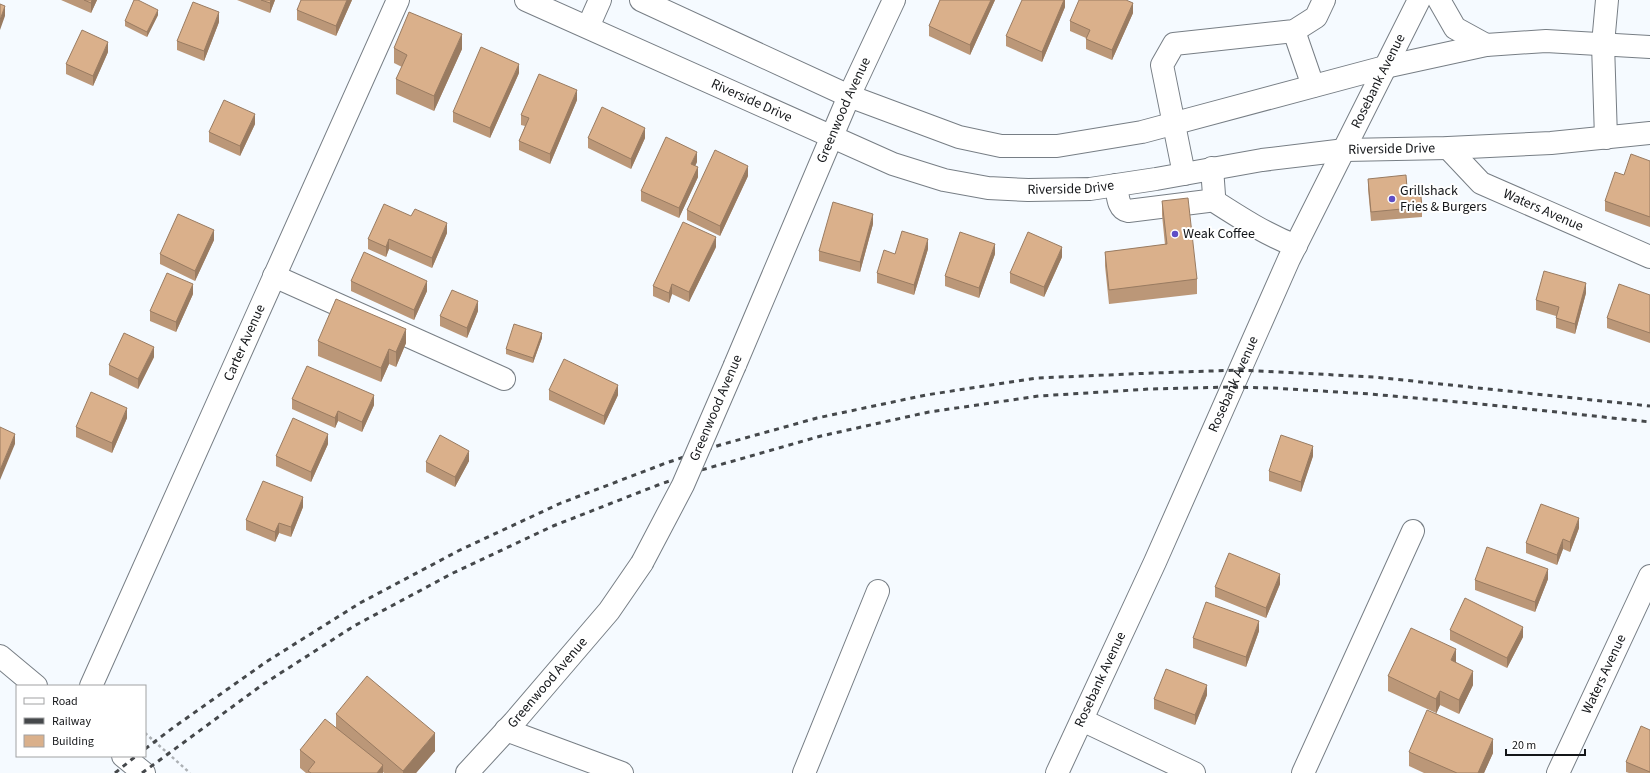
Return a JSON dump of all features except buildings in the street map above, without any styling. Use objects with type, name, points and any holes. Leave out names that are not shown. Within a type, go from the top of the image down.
[{"type":"street","name":"Carter Avenue","points":[[91,685],[398,0]]},
{"type":"street","name":"Riverside Drive","points":[[526,0],[892,164],[944,180],[988,188],[1028,190],[1082,189],[1116,185],[1262,160],[1345,150],[1448,148],[1551,143],[1650,133]]},
{"type":"street","points":[[588,27],[600,0]]},
{"type":"street","points":[[641,0],[849,96],[959,138],[1001,146],[1057,146],[1142,132],[1385,67],[1486,45],[1546,41],[1650,47]]},
{"type":"street","name":"Greenwood Avenue","points":[[467,773],[609,611],[642,563],[683,485],[849,96],[894,0]]},
{"type":"street","points":[[1184,174],[1162,65],[1174,44],[1294,31],[1316,17],[1324,0]]},
{"type":"street","name":"Rosebank Avenue","points":[[1057,773],[1296,246],[1345,150],[1418,0]]},
{"type":"street","points":[[1439,0],[1455,28],[1486,45]]},
{"type":"street","points":[[1606,138],[1602,44],[1607,0]]},
{"type":"street","points":[[1294,31],[1313,86]]},
{"type":"street","name":"Waters Avenue","points":[[1448,148],[1481,183],[1650,257]]},
{"type":"street","points":[[1116,185],[1120,207],[1128,211],[1208,201],[1214,195],[1212,168]]},
{"type":"street","points":[[1211,199],[1247,223],[1275,238],[1296,246]]},
{"type":"street","points":[[274,276],[504,379]]},
{"type":"street","points":[[1303,773],[1413,531]]},
{"type":"street","name":"Waters Avenue","points":[[1558,773],[1650,576]]},
{"type":"street","points":[[804,773],[878,591]]},
{"type":"street","points":[[0,656],[35,685]]},
{"type":"street","points":[[1082,720],[1194,773]]},
{"type":"street","points":[[506,730],[622,773]]},
{"type":"street","points":[[124,757],[144,773]]},
{"type":"path","points":[[146,734],[190,773]]},
{"type":"railway","points":[[146,748],[266,662],[360,603],[460,550],[561,503],[666,463],[720,445],[817,418],[926,395],[1037,378],[1240,370],[1374,377],[1650,406]]},
{"type":"railway","points":[[142,773],[262,685],[354,626],[453,573],[553,526],[658,485],[698,471],[821,436],[929,412],[1039,396],[1150,389],[1233,387],[1370,394],[1650,422]]},
{"type":"railway","points":[[115,773],[135,757]]},
{"type":"place","name":"Grillshack Fries & Burgers","points":[[1392,199]]},
{"type":"place","name":"Weak Coffee","points":[[1175,234]]}]
